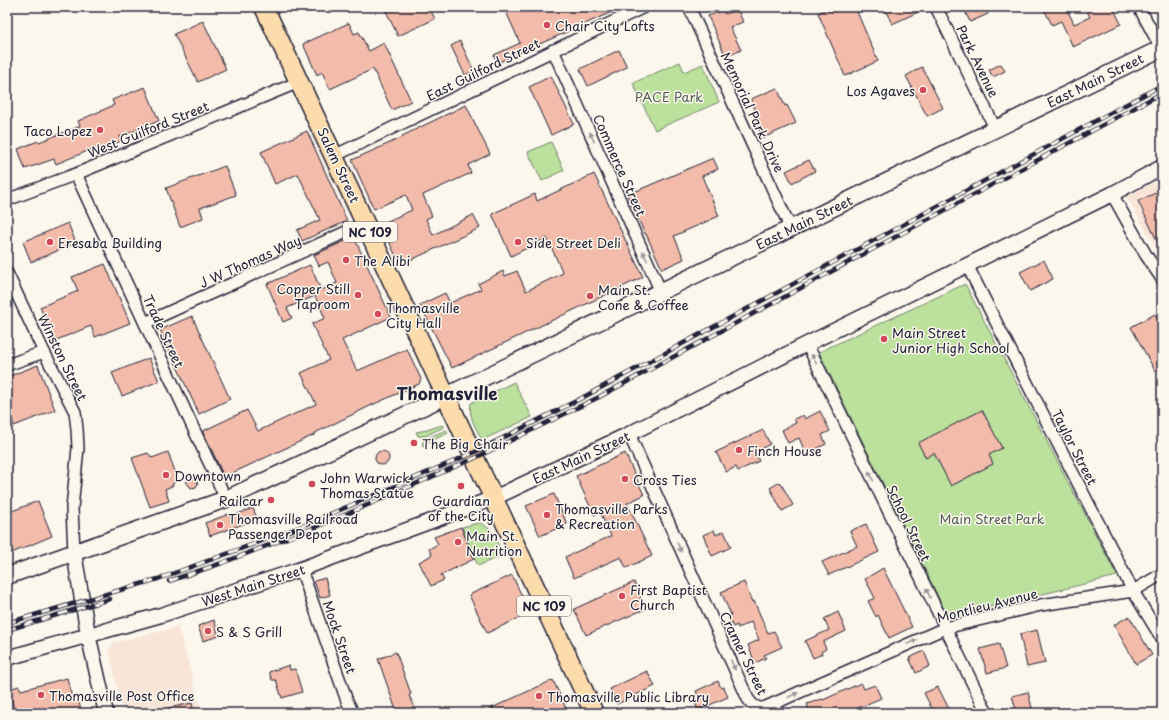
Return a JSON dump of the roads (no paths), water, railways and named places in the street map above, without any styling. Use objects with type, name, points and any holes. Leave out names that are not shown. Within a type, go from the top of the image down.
[{"type":"main road","name":"Salem Street","points":[[264,7],[494,498]]},
{"type":"main road","name":"East Main Street","points":[[446,396],[1161,48]]},
{"type":"main road","points":[[7,576],[226,499],[446,396]]},
{"type":"main road","name":"NC 109","points":[[494,498],[594,713]]},
{"type":"street","name":"East Guilford Street","points":[[334,156],[644,7]]},
{"type":"street","name":"Memorial Park Drive","points":[[689,7],[791,229]]},
{"type":"street","name":"Park Avenue","points":[[936,7],[995,128]]},
{"type":"street","points":[[1139,7],[1161,48]]},
{"type":"street","name":"Commerce Street","points":[[553,50],[661,292]]},
{"type":"street","name":"West Guilford Street","points":[[7,200],[76,174],[299,82]]},
{"type":"street","name":"East Main Street","points":[[494,498],[629,434],[807,344],[1112,194],[1162,167]]},
{"type":"street","name":"Trade Street","points":[[76,174],[226,499]]},
{"type":"street","points":[[1112,194],[1146,255],[1162,279]]},
{"type":"street","name":"J W Thomas Way","points":[[145,323],[366,223]]},
{"type":"street","name":"Taylor Street","points":[[967,265],[1133,591],[1162,639]]},
{"type":"street","name":"Winston Street","points":[[7,273],[44,352],[75,412],[78,448],[72,508],[74,553]]},
{"type":"street","name":"School Street","points":[[807,344],[987,713]]},
{"type":"street","points":[[7,365],[44,352]]},
{"type":"street","name":"Cramer Street","points":[[629,434],[748,699],[751,704],[757,708]]},
{"type":"street","name":"West Main Street","points":[[7,658],[88,634],[161,615],[301,569],[494,498]]},
{"type":"street","points":[[74,553],[88,634],[106,713]]},
{"type":"street","name":"Mock Street","points":[[301,569],[353,713]]},
{"type":"street","name":"Montlieu Avenue","points":[[757,708],[766,706],[945,628],[1041,605],[1133,591],[1162,574]]},
{"type":"railway","points":[[7,623],[158,579],[300,527],[473,453],[578,400],[1162,85]]},
{"type":"railway","points":[[169,581],[222,563],[324,524],[475,458],[599,397],[1162,93]]},
{"type":"railway","points":[[7,630],[110,599]]},
{"type":"place","name":"Chair City Lofts","points":[[547,25]]},
{"type":"place","name":"Los Agaves","points":[[923,90]]},
{"type":"place","name":"Taco Lopez","points":[[100,130]]},
{"type":"place","name":"Eresaba Building","points":[[50,242]]},
{"type":"place","name":"Side Street Deli","points":[[518,242]]},
{"type":"place","name":"The Alibi","points":[[346,260]]},
{"type":"place","name":"Copper Still Taproom","points":[[358,295]]},
{"type":"place","name":"Main St. Cone & Coffee","points":[[590,296]]},
{"type":"place","name":"Thomasville City Hall","points":[[378,314]]},
{"type":"place","name":"Main Street Junior High School","points":[[884,339]]},
{"type":"place","name":"The Big Chair","points":[[414,443]]},
{"type":"place","name":"Finch House","points":[[739,450]]},
{"type":"place","name":"Downtown","points":[[166,475]]},
{"type":"place","name":"Cross Ties","points":[[625,479]]},
{"type":"place","name":"John Warwick Thomas Statue","points":[[312,484]]},
{"type":"place","name":"Guardian of the City","points":[[461,486]]},
{"type":"place","name":"Railcar","points":[[271,500]]},
{"type":"place","name":"Thomasville Parks & Recreation","points":[[547,515]]},
{"type":"place","name":"Thomasville Railroad Passenger Depot","points":[[220,525]]},
{"type":"place","name":"Main St. Nutrition","points":[[458,542]]},
{"type":"place","name":"First Baptist Church","points":[[622,596]]},
{"type":"place","name":"S & S Grill","points":[[208,631]]},
{"type":"place","name":"Thomasville Post Office","points":[[41,695]]},
{"type":"place","name":"Thomasville Public Library","points":[[539,696]]},
{"type":"district","name":"Thomasville","points":[[447,393]]},
{"type":"park label","name":"PACE Park","points":[[669,96]]},
{"type":"park label","name":"Main Street Park","points":[[992,518]]}]
